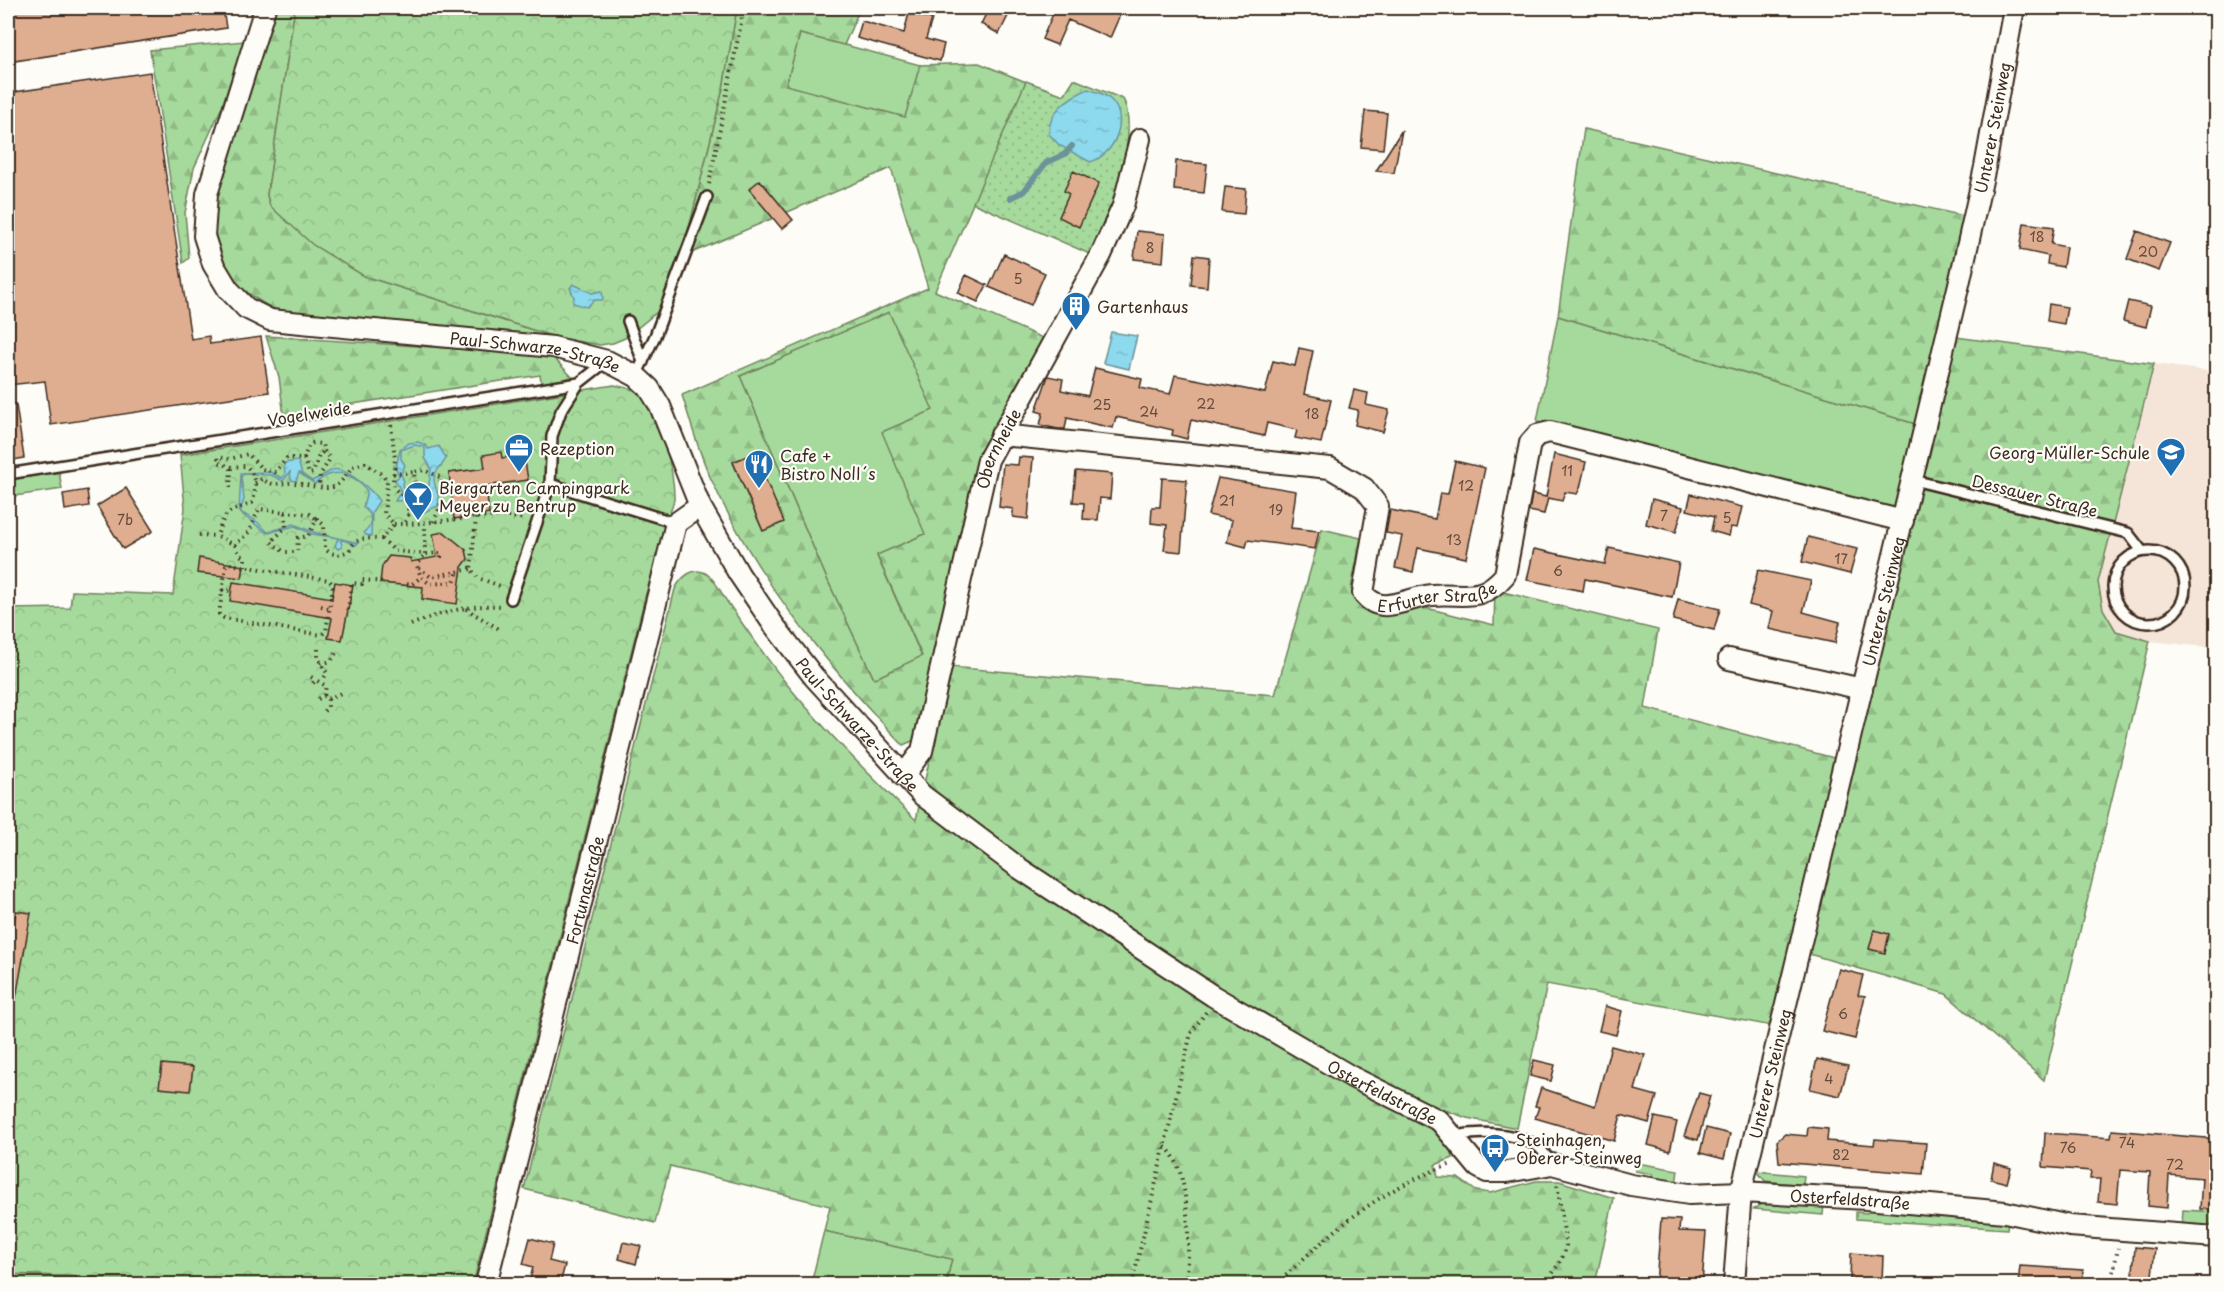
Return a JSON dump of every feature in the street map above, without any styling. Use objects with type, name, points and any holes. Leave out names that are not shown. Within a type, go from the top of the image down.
[{"type":"street","name":"Paul-Schwarze-Straße","points":[[265,8],[207,194],[204,236],[213,264],[228,289],[246,308],[270,320],[553,347],[640,369],[660,406],[700,506],[739,574],[773,624],[814,677],[922,795]]},
{"type":"street","name":"Unterer Steinweg","points":[[1734,1284],[1740,1192],[1913,480],[1983,177],[2014,8]]},
{"type":"street","name":"Obernheide","points":[[903,776],[922,751],[988,460],[1101,255],[1123,206],[1140,139]]},
{"type":"street","name":"Erfurter Straße","points":[[1001,435],[1330,468],[1364,488],[1376,500],[1378,514],[1363,593],[1369,601],[1387,606],[1431,595],[1471,597],[1495,586],[1505,575],[1530,443],[1537,435],[1550,432],[1903,521]]},
{"type":"street","points":[[676,523],[700,506]]},
{"type":"street","name":"Fortunastraße","points":[[486,1284],[676,523]]},
{"type":"street","points":[[1729,659],[1862,689]]},
{"type":"street","name":"Osterfeldstraße","points":[[922,795],[1019,868],[1213,996],[1352,1077],[1410,1103],[1440,1121],[1470,1158],[1487,1172],[1495,1173],[1552,1164],[1631,1185],[1689,1194],[1740,1192],[2005,1212],[2070,1226],[2217,1237]]},
{"type":"lane","points":[[640,369],[706,196]]},
{"type":"lane","points":[[628,321],[640,369]]},
{"type":"lane","name":"Vogelweide","points":[[8,474],[174,446],[390,416],[579,383],[607,361]]},
{"type":"lane","points":[[509,603],[550,484],[552,436],[561,411],[579,383]]},
{"type":"lane","name":"Dessauer Straße","points":[[1913,480],[2127,533],[2142,551],[2159,552],[2170,557],[2185,578],[2183,602],[2170,616],[2154,624],[2141,623],[2129,618],[2120,610],[2112,586],[2121,563],[2130,555],[2142,551]]},
{"type":"lane","points":[[550,484],[676,523]]},
{"type":"lane","points":[[1454,1136],[1473,1132],[1510,1137],[1538,1146],[1552,1164]]},
{"type":"path","points":[[706,196],[744,8]]},
{"type":"path","points":[[390,416],[395,458],[394,489],[408,501],[408,515]]},
{"type":"path","points":[[319,488],[320,475],[330,459],[322,444],[313,442],[308,447],[304,459],[306,471],[313,473],[319,455],[324,451]]},
{"type":"path","points":[[217,536],[223,519],[231,509],[252,502],[255,483],[251,471],[246,466],[231,467],[218,462],[217,458],[236,458],[248,454],[262,469],[275,472],[286,458],[304,459]]},
{"type":"path","points":[[255,483],[262,479],[268,483],[281,485],[292,483],[333,488],[342,483],[352,467],[369,464],[387,481],[384,514],[394,524],[425,525],[502,515],[537,521]]},
{"type":"path","points":[[230,488],[231,467]]},
{"type":"path","points":[[393,474],[424,470],[440,477],[444,496],[441,507],[434,515],[433,524]]},
{"type":"path","points":[[404,524],[417,504],[414,472]]},
{"type":"path","points":[[235,545],[249,532],[259,509],[309,514],[322,520],[325,549],[331,554],[340,555],[349,551],[360,538],[382,539],[396,551],[441,553],[441,558]]},
{"type":"path","points":[[285,512],[286,527],[271,542],[284,552],[297,552],[298,538],[308,536],[317,519]]},
{"type":"path","points":[[476,518],[471,569],[478,578],[497,586],[515,587]]},
{"type":"path","points":[[382,539],[394,524]]},
{"type":"path","points":[[417,566],[425,554],[425,525]]},
{"type":"path","points":[[199,536],[217,536],[235,545],[240,555],[245,558],[245,566]]},
{"type":"path","points":[[230,564],[329,580],[333,585],[326,632],[321,635],[224,618],[219,614],[222,590],[226,566],[230,564]]},
{"type":"path","points":[[417,566],[431,578],[471,569]]},
{"type":"path","points":[[417,566],[421,577],[430,584],[454,582],[458,571]]},
{"type":"path","points":[[407,584],[411,585],[421,577]]},
{"type":"path","points":[[348,610],[352,583],[362,584],[362,580],[386,582]]},
{"type":"path","points":[[222,590],[231,591]]},
{"type":"path","points":[[411,625],[436,614],[509,603]]},
{"type":"path","points":[[321,606],[330,608]]},
{"type":"path","points":[[465,609],[501,630]]},
{"type":"path","points":[[318,649],[318,658],[327,673],[322,681]]},
{"type":"path","points":[[322,664],[331,661],[336,653],[334,651]]},
{"type":"path","points":[[310,677],[315,681],[322,681]]},
{"type":"path","points":[[321,714],[328,707],[326,686],[322,681]]},
{"type":"path","points":[[318,699],[341,693]]},
{"type":"path","points":[[1132,1284],[1191,1033],[1205,1014],[1213,996]]},
{"type":"path","points":[[1165,1147],[1177,1159],[1185,1199],[1190,1248],[1186,1284]]},
{"type":"path","points":[[1277,1284],[1318,1244],[1356,1213],[1393,1188],[1470,1158]]},
{"type":"path","points":[[1548,1284],[1554,1269],[1565,1254],[1566,1246],[1560,1221],[1560,1195],[1552,1164]]},
{"type":"path","points":[[2110,1284],[2121,1230]]},
{"type":"shaded area","name":"Georg-Müller-Schule","points":[[2154,364],[2216,372],[2216,648],[2150,641],[2116,631],[2103,609],[2098,582]]},
{"type":"green space","points":[[275,8],[295,8],[267,195],[270,206],[364,276],[558,338],[284,314],[249,294],[237,283],[221,257],[216,241],[213,201]]},
{"type":"green space","points":[[295,8],[737,8],[723,88],[682,257],[657,312],[625,338],[613,343],[600,345],[558,338],[364,276],[313,245],[270,206],[267,195]]},
{"type":"green space","points":[[737,8],[860,8],[844,45],[800,34],[786,85],[905,117],[920,65],[979,63],[1026,82],[935,291],[1045,339],[978,458],[917,739],[903,745],[821,653],[751,553],[730,518],[707,471],[682,395],[928,288],[891,168],[682,257],[723,88]],"holes":[[[889,312],[933,410],[882,432],[925,534],[877,555],[922,656],[874,679],[826,577],[740,376]],[[754,453],[763,531],[733,463]]]},
{"type":"green space","points":[[800,33],[920,65],[906,118],[786,85]]},
{"type":"green space","points":[[244,41],[221,109],[194,168],[185,213],[189,258],[183,263],[150,50]]},
{"type":"green space","points":[[1074,79],[1123,99],[1128,121],[1124,166],[1118,194],[1092,255],[973,203],[1026,81],[1064,95]]},
{"type":"green space","points":[[1584,129],[1964,216],[1919,425],[1558,316]]},
{"type":"green space","points":[[889,312],[934,410],[925,534],[877,556],[922,657],[874,679],[826,577],[740,376]]},
{"type":"green space","points":[[1558,316],[1919,425],[1898,509],[1537,421]]},
{"type":"green space","points":[[266,336],[551,355],[572,377],[542,386],[540,375],[327,408],[328,419],[285,425],[279,377]]},
{"type":"green space","points":[[1956,337],[2154,364],[2098,582],[2103,609],[2116,631],[2150,641],[2044,1080],[1946,994],[1809,954],[1851,764]]},
{"type":"green space","points":[[614,385],[637,392],[652,413],[669,459],[674,500],[645,597],[473,1284],[223,1284],[223,1282],[8,1274],[8,609],[70,608],[72,591],[173,595],[185,508],[180,455]]},
{"type":"green space","points":[[59,472],[62,489],[8,497],[8,480]]},
{"type":"green space","points":[[1322,529],[1361,538],[1351,589],[1494,625],[1495,590],[1658,630],[1645,708],[1834,758],[1772,1026],[1547,984],[1517,1128],[1467,1118],[1445,1110],[1436,1131],[1450,1146],[1453,1158],[1435,1165],[1438,1177],[1458,1178],[1476,1191],[1490,1193],[1536,1181],[1559,1181],[1614,1198],[1595,1284],[946,1284],[952,1259],[824,1231],[830,1206],[670,1166],[655,1223],[524,1189],[675,589],[684,577],[697,571],[710,577],[790,688],[851,756],[916,820],[950,667],[1275,695]]},
{"type":"green space","points":[[1501,1143],[1504,1162],[1485,1163],[1481,1153],[1485,1144]]},
{"type":"green space","points":[[1637,1163],[1678,1170],[1676,1185],[1655,1182],[1652,1174],[1635,1171]]},
{"type":"green space","points":[[1757,1171],[1804,1176],[1803,1185],[1765,1181]]},
{"type":"green space","points":[[1780,1199],[1785,1205],[1810,1207],[1816,1202],[1824,1203],[1823,1215],[1754,1209],[1765,1201]]},
{"type":"green space","points":[[1873,1208],[2008,1222],[2007,1229],[1856,1219],[1856,1212],[1867,1213]]},
{"type":"green space","points":[[2183,1210],[2216,1212],[2216,1229],[2182,1226]]},
{"type":"green space","points":[[824,1231],[952,1259],[946,1284],[811,1284]]},
{"type":"green space","points":[[8,1274],[224,1282],[223,1284],[8,1284]]},
{"type":"water","points":[[1088,89],[1110,99],[1119,116],[1117,135],[1112,144],[1099,158],[1090,162],[1059,145],[1049,134],[1052,119],[1061,106]]},
{"type":"water","points":[[573,284],[592,293],[602,291],[603,300],[594,300],[587,307],[573,303],[574,297],[570,288]]},
{"type":"water","points":[[1111,332],[1137,336],[1129,369],[1103,363]]},
{"type":"water","points":[[418,442],[427,446],[428,449],[439,446],[446,458],[434,476],[439,499],[438,506],[424,512],[413,507],[403,493],[401,501],[395,501],[401,491],[395,480],[399,476],[396,468],[400,449],[409,443]],"holes":[[[415,445],[425,447],[425,458],[431,468],[427,502],[420,507],[414,504],[402,486],[404,481],[401,474],[405,465],[401,459],[401,450]]]},
{"type":"water","points":[[298,461],[302,474],[312,481],[333,470],[338,470],[352,476],[371,492],[379,501],[372,512],[371,536],[364,532],[371,525],[370,514],[363,507],[367,491],[355,479],[342,474],[329,475],[315,484],[299,473],[296,481],[291,480],[290,472],[283,481],[271,475],[244,474],[241,477],[244,499],[240,512],[255,520],[268,532],[294,524],[337,538],[312,534],[295,526],[267,533],[239,512],[241,473],[270,472],[282,478],[285,475],[284,463]]},
{"type":"water","points":[[338,538],[358,543],[356,545],[341,539],[342,547],[338,549],[335,546]]},
{"type":"building","points":[[8,8],[223,8],[226,28],[8,62]]},
{"type":"building","points":[[989,8],[1012,8],[999,34],[981,24]]},
{"type":"building","points":[[1039,8],[1123,8],[1110,38],[1068,20],[1057,45],[1042,39],[1053,14]]},
{"type":"building","points":[[909,13],[932,19],[926,39],[944,44],[940,61],[857,38],[862,21],[904,33]]},
{"type":"building","points":[[150,72],[191,339],[209,336],[210,344],[261,337],[269,392],[51,425],[45,381],[8,385],[8,93]]},
{"type":"building","points":[[1365,111],[1387,113],[1383,149],[1361,147]]},
{"type":"building","points":[[1402,130],[1394,173],[1376,171]]},
{"type":"building","points":[[1176,161],[1207,164],[1204,193],[1174,190]]},
{"type":"building","points":[[1073,171],[1099,183],[1079,227],[1059,217],[1069,194],[1064,191]]},
{"type":"building","points":[[760,180],[793,220],[782,229],[749,189]]},
{"type":"building","points":[[1225,187],[1246,189],[1244,214],[1222,212]]},
{"type":"building","points":[[2024,223],[2054,227],[2051,244],[2066,247],[2063,267],[2047,264],[2048,256],[2020,250]]},
{"type":"building","points":[[1137,231],[1165,234],[1163,262],[1134,259]]},
{"type":"building","points":[[2137,231],[2170,243],[2159,271],[2127,259]]},
{"type":"building","points":[[1004,254],[1045,273],[1031,305],[989,287]]},
{"type":"building","points":[[1194,255],[1209,257],[1207,287],[1191,285]]},
{"type":"building","points":[[966,275],[987,285],[978,302],[958,293]]},
{"type":"building","points":[[2128,301],[2151,306],[2146,327],[2123,321]]},
{"type":"building","points":[[2049,304],[2067,307],[2064,324],[2047,321]]},
{"type":"building","points":[[1299,348],[1313,351],[1304,394],[1331,400],[1321,443],[1295,438],[1297,430],[1267,423],[1264,436],[1191,420],[1187,439],[1172,435],[1173,430],[1116,417],[1113,428],[1067,418],[1065,429],[1058,429],[1040,425],[1043,413],[1036,411],[1048,376],[1063,379],[1061,390],[1088,396],[1095,368],[1142,379],[1140,388],[1170,394],[1175,375],[1265,393],[1273,361],[1295,366]]},
{"type":"building","points":[[1354,390],[1368,393],[1366,405],[1389,410],[1383,432],[1355,425],[1358,410],[1349,408]]},
{"type":"building","points":[[16,405],[24,458],[8,461],[8,406]]},
{"type":"building","points":[[501,452],[502,458],[524,455],[528,480],[486,486],[489,514],[454,519],[449,473],[485,468],[483,455]]},
{"type":"building","points":[[754,453],[784,522],[763,531],[733,462]]},
{"type":"building","points":[[1554,454],[1586,462],[1580,488],[1577,494],[1565,492],[1562,501],[1548,498],[1544,514],[1529,511],[1532,494],[1546,497]]},
{"type":"building","points":[[1019,457],[1033,458],[1028,519],[1013,517],[1013,509],[999,507],[1003,464],[1018,465]]},
{"type":"building","points":[[1455,461],[1485,468],[1466,558],[1418,548],[1413,572],[1395,568],[1402,536],[1386,533],[1390,510],[1435,519],[1440,493],[1448,494]]},
{"type":"building","points":[[1076,471],[1112,474],[1110,499],[1100,498],[1098,520],[1083,519],[1084,503],[1073,502]]},
{"type":"building","points":[[1162,478],[1187,480],[1181,552],[1164,550],[1167,525],[1151,523],[1152,507],[1160,507]]},
{"type":"building","points":[[1218,478],[1296,491],[1291,528],[1319,531],[1315,549],[1248,540],[1246,547],[1227,542],[1232,520],[1208,515]]},
{"type":"building","points":[[126,488],[153,531],[123,549],[97,506]]},
{"type":"building","points":[[87,490],[89,506],[65,510],[63,494]]},
{"type":"building","points":[[1691,494],[1742,507],[1737,528],[1731,527],[1729,536],[1711,531],[1714,517],[1687,510]]},
{"type":"building","points":[[1652,499],[1683,507],[1676,532],[1646,524]]},
{"type":"building","points":[[444,532],[466,550],[468,559],[462,567],[457,604],[422,599],[423,587],[380,583],[382,566],[389,556],[410,558],[411,562],[437,557],[433,534]]},
{"type":"building","points":[[1808,537],[1857,549],[1850,574],[1802,562]]},
{"type":"building","points":[[1609,548],[1679,563],[1672,597],[1585,579],[1583,591],[1527,580],[1534,549],[1605,564]]},
{"type":"building","points":[[199,558],[244,566],[242,578],[197,573]]},
{"type":"building","points":[[1758,570],[1811,581],[1803,612],[1840,622],[1835,643],[1769,629],[1773,611],[1749,605]]},
{"type":"building","points":[[233,582],[332,598],[335,582],[353,585],[342,640],[328,638],[332,618],[230,601]]},
{"type":"building","points":[[1678,599],[1720,609],[1714,630],[1673,620]]},
{"type":"building","points":[[16,911],[31,913],[16,998],[8,997],[8,956]]},
{"type":"building","points":[[1874,930],[1889,934],[1885,953],[1869,949]]},
{"type":"building","points":[[1839,969],[1863,975],[1858,995],[1865,996],[1855,1039],[1822,1031]]},
{"type":"building","points":[[1605,1006],[1622,1011],[1616,1035],[1599,1031]]},
{"type":"building","points":[[1611,1046],[1645,1055],[1635,1090],[1657,1096],[1649,1123],[1621,1115],[1614,1141],[1535,1118],[1539,1107],[1535,1106],[1541,1088],[1595,1106]]},
{"type":"building","points":[[1817,1059],[1848,1066],[1840,1096],[1810,1089]]},
{"type":"building","points":[[1534,1060],[1555,1065],[1551,1081],[1530,1076]]},
{"type":"building","points":[[162,1064],[193,1067],[190,1091],[159,1088]]},
{"type":"building","points":[[1699,1093],[1710,1096],[1698,1140],[1684,1136]]},
{"type":"building","points":[[1655,1117],[1677,1122],[1670,1151],[1648,1145]]},
{"type":"building","points":[[1808,1127],[1828,1129],[1827,1141],[1874,1145],[1875,1139],[1926,1143],[1923,1174],[1779,1162],[1777,1141],[1785,1134],[1807,1136]]},
{"type":"building","points":[[1706,1128],[1730,1134],[1724,1159],[1700,1153]]},
{"type":"building","points":[[2112,1130],[2217,1139],[2217,1210],[2200,1209],[2202,1178],[2169,1175],[2167,1208],[2148,1206],[2150,1172],[2120,1170],[2117,1204],[2098,1202],[2100,1179],[2090,1179],[2091,1171],[2043,1167],[2045,1133],[2111,1138]]},
{"type":"building","points":[[1994,1163],[2011,1168],[2007,1183],[1991,1179]]},
{"type":"building","points":[[1661,1219],[1680,1220],[1679,1231],[1706,1232],[1702,1284],[1656,1284]]},
{"type":"building","points":[[530,1238],[553,1244],[549,1261],[565,1265],[560,1284],[529,1284],[533,1267],[523,1264]]},
{"type":"building","points":[[623,1242],[641,1246],[636,1264],[619,1259]]},
{"type":"building","points":[[2135,1247],[2155,1249],[2151,1284],[2132,1284]]},
{"type":"building","points":[[1851,1253],[1883,1256],[1882,1281],[1850,1279]]},
{"type":"building","points":[[2020,1266],[2083,1270],[2082,1284],[2018,1284]]},
{"type":"waterway","points":[[1010,198],[1024,191],[1046,163],[1065,154],[1072,146]]},
{"type":"place","name":"Gartenhaus","points":[[1076,332]]},
{"type":"place","name":"Rezeption","points":[[519,474]]},
{"type":"place","name":"Georg-Müller-Schule","points":[[2171,478]]},
{"type":"place","name":"Cafe + Bistro Noll´s","points":[[759,490]]},
{"type":"place","name":"Biergarten Campingpark Meyer zu Bentrup","points":[[418,522]]},
{"type":"place","name":"Steinhagen, Oberer Steinweg","points":[[1495,1174]]}]
